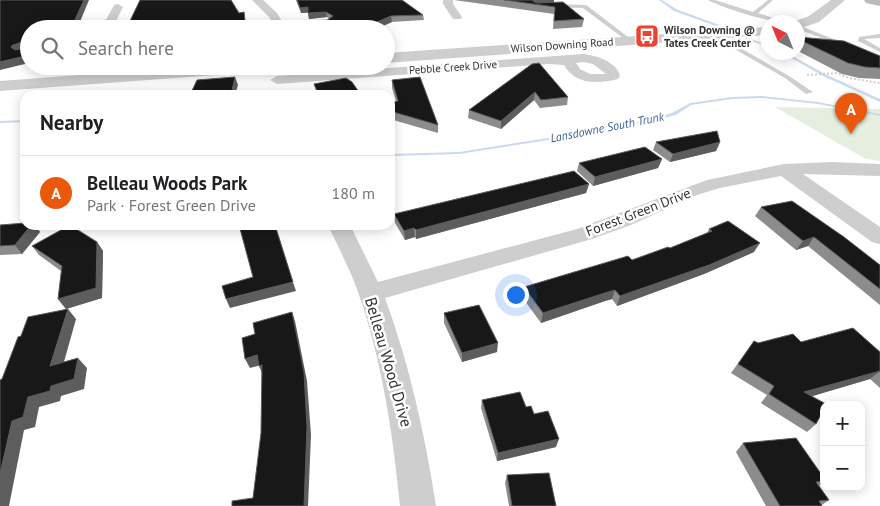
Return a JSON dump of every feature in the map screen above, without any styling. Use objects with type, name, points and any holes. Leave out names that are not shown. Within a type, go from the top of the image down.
[{"type":"main road","points":[[870,0],[880,2]]},
{"type":"street","points":[[257,0],[276,20]]},
{"type":"street","points":[[448,0],[448,4],[457,17]]},
{"type":"street","points":[[805,23],[814,19],[839,0]]},
{"type":"street","points":[[111,20],[118,8]]},
{"type":"street","name":"Wilson Downing Road","points":[[395,57],[760,32]]},
{"type":"street","name":"Pebble Creek Drive","points":[[395,66],[545,60],[569,61]]},
{"type":"street","points":[[0,86],[201,75]]},
{"type":"street","points":[[275,75],[278,90]]},
{"type":"street","name":"Forest Green Drive","points":[[370,293],[614,224],[668,200],[712,184],[784,170],[836,167],[880,170]]},
{"type":"street","points":[[784,170],[880,237]]},
{"type":"street","name":"Belleau Wood Drive","points":[[340,230],[370,293],[398,380],[410,434],[418,506]]},
{"type":"lane","points":[[710,0],[760,16]]},
{"type":"lane","points":[[754,14],[771,0]]},
{"type":"lane","points":[[546,6],[584,6],[629,40]]},
{"type":"lane","points":[[805,29],[854,50]]},
{"type":"lane","points":[[714,35],[787,76],[809,92]]},
{"type":"lane","points":[[880,36],[861,38],[861,41],[880,50]]},
{"type":"path","points":[[807,75],[833,73],[880,83]]},
{"type":"green space","points":[[775,107],[880,109],[880,161],[866,159]]},
{"type":"building","points":[[0,0],[84,0],[75,20],[20,20],[20,43],[11,47],[15,50],[20,49],[20,57],[0,62]]},
{"type":"building","points":[[140,0],[231,0],[239,13],[244,12],[245,20],[133,20],[130,20]]},
{"type":"building","points":[[297,0],[402,0],[423,15],[391,16],[382,20],[327,20],[333,16],[326,12],[308,13],[308,7],[300,8]]},
{"type":"building","points":[[504,0],[533,0],[537,3],[563,2],[584,19],[554,21],[555,7]]},
{"type":"building","points":[[805,38],[844,41],[880,56],[880,68],[848,63],[805,42]]},
{"type":"building","points":[[539,63],[568,97],[541,100],[535,92],[501,121],[469,110],[532,64]]},
{"type":"building","points":[[235,77],[232,90],[192,90],[197,80]]},
{"type":"building","points":[[420,77],[438,125],[395,112],[395,102],[398,101],[392,80]]},
{"type":"building","points":[[346,78],[352,82],[358,90],[317,90],[314,84]]},
{"type":"building","points":[[717,131],[720,142],[673,154],[656,142]]},
{"type":"building","points":[[645,147],[662,159],[595,177],[579,163]]},
{"type":"building","points":[[574,171],[589,184],[416,230],[414,228],[404,231],[395,214]]},
{"type":"building","points":[[792,201],[880,265],[880,289],[814,237],[803,241],[761,207]]},
{"type":"building","points":[[728,221],[760,243],[709,265],[620,296],[615,290],[543,313],[524,287],[628,256],[632,260],[668,247],[670,248],[712,231],[709,229]]},
{"type":"building","points":[[20,223],[20,230],[27,230],[15,245],[0,246],[0,225]]},
{"type":"building","points":[[61,230],[78,230],[97,242],[96,288],[58,299],[62,266],[32,246]]},
{"type":"building","points":[[240,230],[277,230],[293,282],[226,299],[222,286],[253,277]]},
{"type":"building","points":[[479,305],[498,343],[462,353],[444,313]]},
{"type":"building","points":[[68,309],[50,366],[78,358],[74,379],[51,386],[50,391],[28,397],[23,417],[12,421],[0,474],[0,380],[28,317]]},
{"type":"building","points":[[292,312],[304,372],[307,427],[304,506],[232,506],[232,501],[253,498],[261,433],[262,365],[259,366],[257,355],[245,359],[242,338],[255,334],[253,323]]},
{"type":"building","points":[[853,328],[880,352],[880,371],[804,392],[820,401],[820,416],[816,424],[769,394],[774,386],[738,364],[754,341],[758,343],[793,334],[801,342]]},
{"type":"building","points":[[520,392],[526,407],[531,406],[534,414],[548,411],[559,439],[498,453],[482,400]]},
{"type":"building","points":[[796,438],[820,472],[820,482],[816,482],[820,491],[822,491],[829,500],[819,501],[822,506],[780,506],[743,443]]},
{"type":"building","points":[[549,473],[556,506],[512,506],[507,475]]},
{"type":"waterway","points":[[660,0],[675,10],[728,29]]},
{"type":"waterway","points":[[747,38],[760,43]]},
{"type":"waterway","points":[[797,60],[880,101]]},
{"type":"waterway","name":"Lansdowne South Trunk","points":[[395,155],[459,153],[613,129],[674,114],[690,104],[732,98],[762,97],[818,103],[880,115]]},
{"type":"waterway","name":"Lansdowne South Trunk","points":[[0,122],[20,121]]},
{"type":"place","name":"Wilson Downing @ Tates Creek Center","points":[[647,36]]},
{"type":"place","name":"Belleau Woods Park","points":[[851,134]]}]
